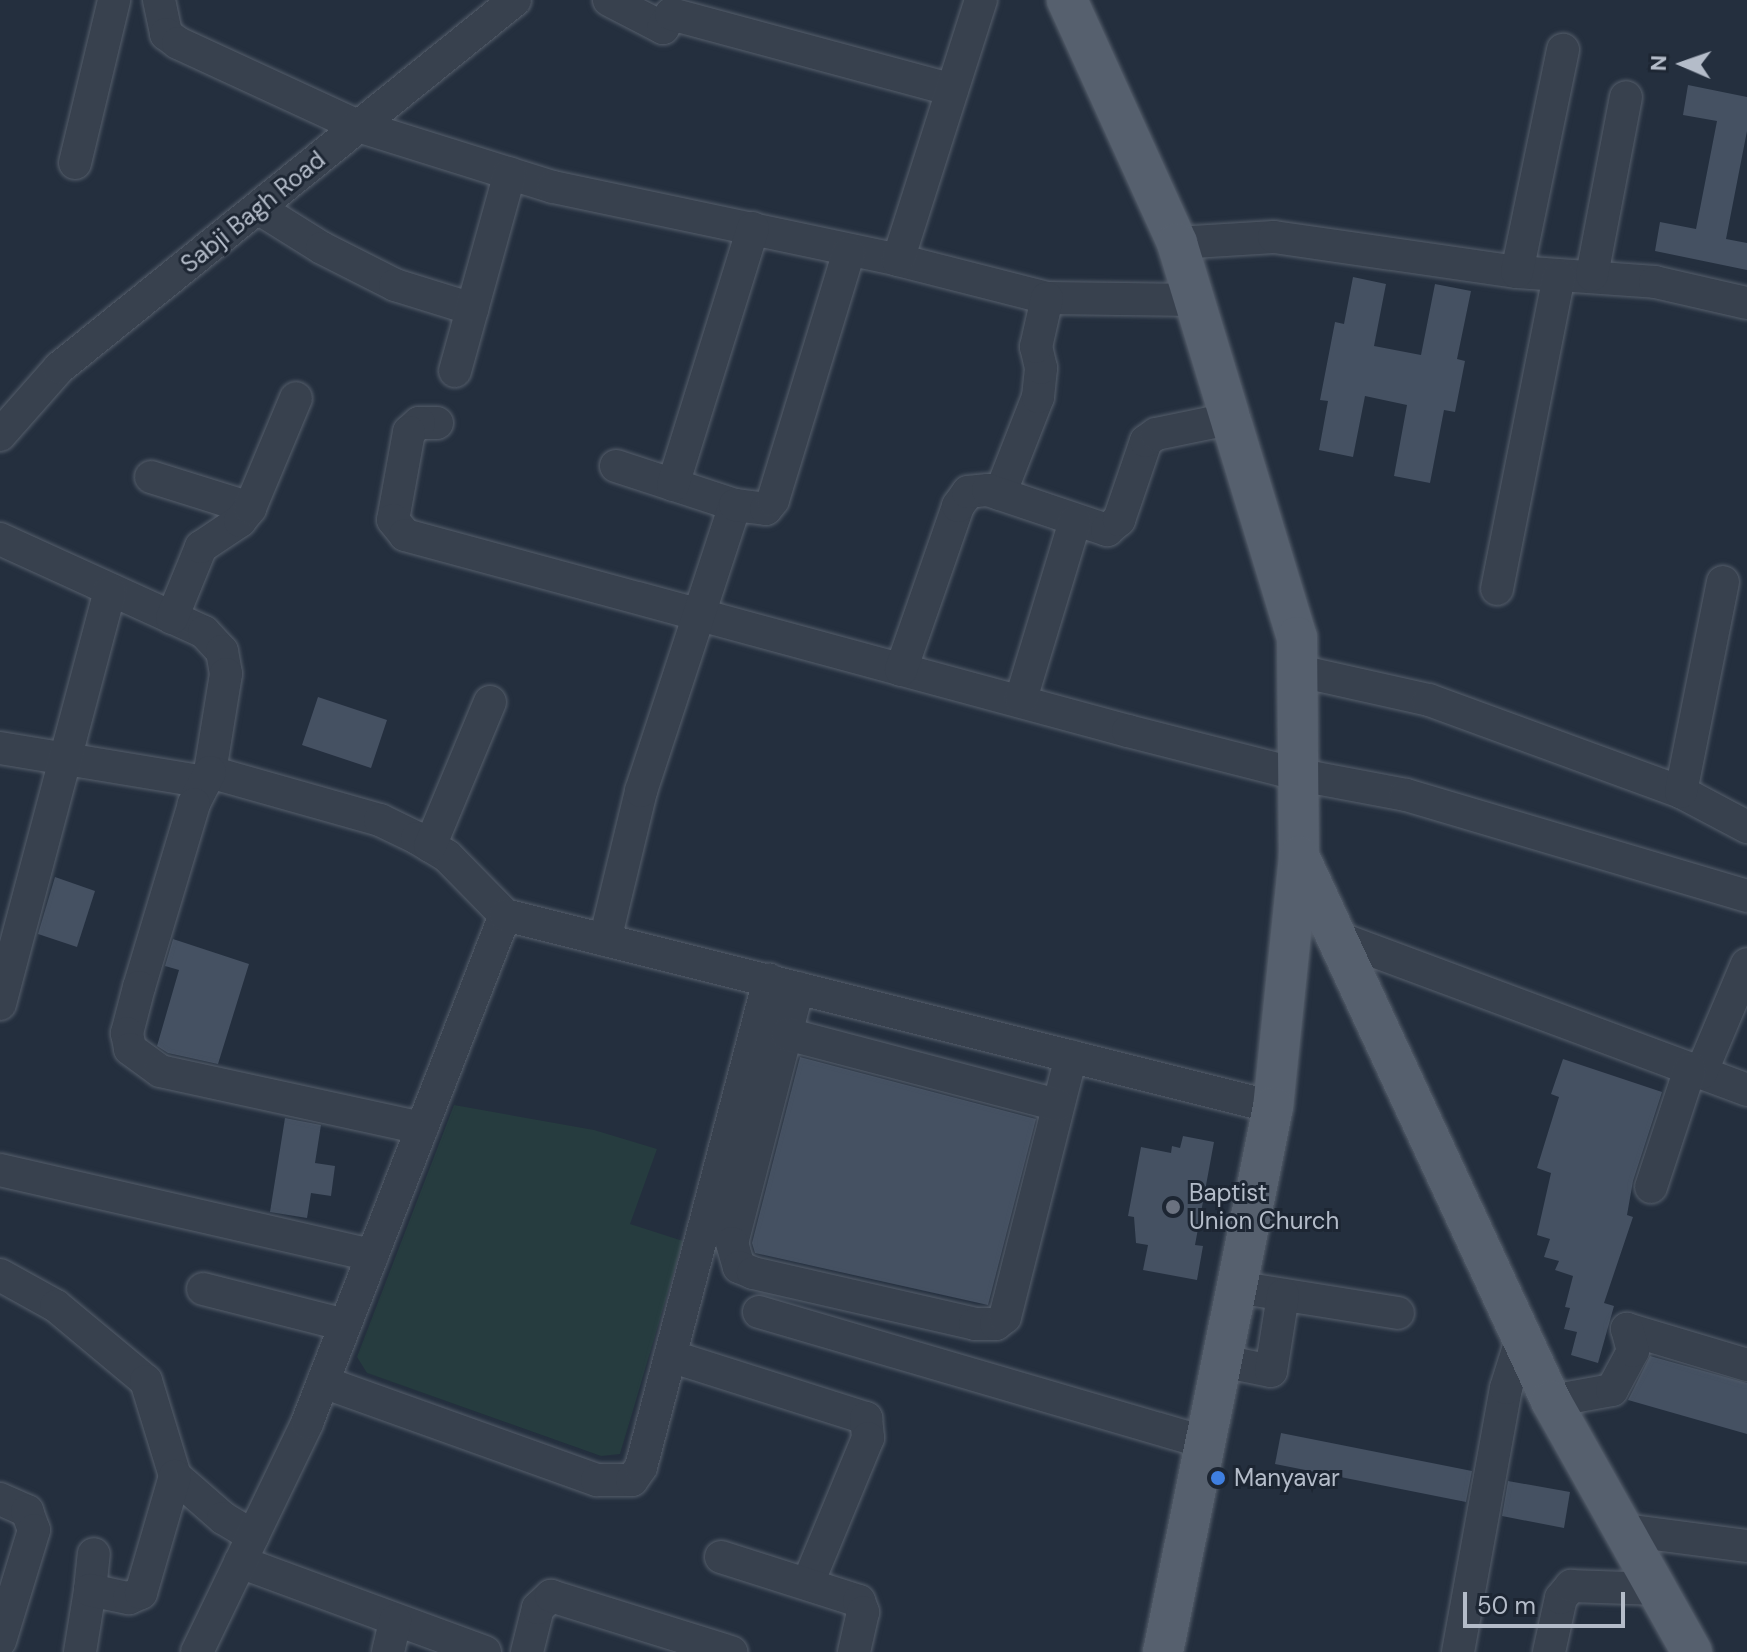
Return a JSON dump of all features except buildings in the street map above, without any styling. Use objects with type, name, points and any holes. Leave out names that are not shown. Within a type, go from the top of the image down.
[{"type":"main road","points":[[1067,0],[1177,243],[1290,605],[1299,671],[1299,856],[1273,1107],[1163,1652]]},
{"type":"main road","points":[[1299,856],[1551,1401],[1692,1652]]},
{"type":"street","points":[[75,163],[114,0]]},
{"type":"street","points":[[159,0],[166,34],[178,43],[358,126],[510,173],[849,252],[898,260],[1047,298],[1196,300]]},
{"type":"street","name":"Sabji Bagh Road","points":[[0,435],[59,368],[515,0]]},
{"type":"street","points":[[609,0],[663,28],[671,14],[952,90]]},
{"type":"street","points":[[898,260],[981,0]]},
{"type":"street","points":[[1517,272],[1563,50]]},
{"type":"street","points":[[1592,275],[1626,97]]},
{"type":"street","points":[[455,371],[510,173]]},
{"type":"street","points":[[258,208],[322,248],[395,285],[472,309]]},
{"type":"street","points":[[673,485],[753,228]]},
{"type":"street","points":[[1177,243],[1274,237],[1517,272],[1592,275],[1655,282],[1747,303]]},
{"type":"street","points":[[616,466],[735,505],[766,509],[773,500],[849,252]]},
{"type":"street","points":[[1497,589],[1559,276]]},
{"type":"street","points":[[1000,494],[1038,397],[1041,368],[1036,347],[1047,298]]},
{"type":"street","points":[[172,618],[201,547],[240,521],[250,508],[296,398]]},
{"type":"street","points":[[901,670],[958,506],[968,492],[1000,494],[1098,529],[1115,527],[1146,441],[1156,434],[1234,418]]},
{"type":"street","points":[[437,423],[419,423],[409,432],[394,508],[397,529],[901,670],[1021,699],[1300,775],[1406,795],[1747,896]]},
{"type":"street","points":[[151,477],[250,508]]},
{"type":"street","points":[[605,940],[641,791],[702,616],[735,505]]},
{"type":"street","points":[[1021,699],[1075,521]]},
{"type":"street","points":[[0,539],[204,632],[222,651],[226,674],[207,777],[139,987],[127,1033],[130,1049],[160,1071],[422,1128]]},
{"type":"street","points":[[1681,792],[1723,582]]},
{"type":"street","points":[[0,1004],[110,591]]},
{"type":"street","points":[[1299,671],[1429,700],[1681,792],[1747,827]]},
{"type":"street","points":[[430,846],[490,702]]},
{"type":"street","points":[[0,748],[207,777],[380,820],[430,846],[505,915],[1273,1107]]},
{"type":"street","points":[[197,1652],[323,1382],[505,915]]},
{"type":"street","points":[[1336,937],[1747,1090]]},
{"type":"street","points":[[1651,1187],[1696,1071],[1747,964]]},
{"type":"street","points":[[783,984],[787,1034],[732,1243],[739,1267],[753,1273],[975,1324],[996,1324],[1005,1317],[1071,1056]]},
{"type":"street","points":[[323,1382],[616,1484],[632,1480],[641,1467],[670,1356],[783,984]]},
{"type":"street","points":[[787,1034],[1058,1105]]},
{"type":"street","points":[[0,1170],[372,1255]]},
{"type":"street","points":[[0,1275],[56,1306],[146,1381],[175,1476],[223,1518],[246,1549],[391,1637],[485,1652]]},
{"type":"street","points":[[1236,1287],[1398,1313]]},
{"type":"street","points":[[203,1289],[345,1325]]},
{"type":"street","points":[[1222,1361],[1271,1371],[1283,1295]]},
{"type":"street","points":[[759,1312],[1205,1442]]},
{"type":"street","points":[[1551,1401],[1612,1390],[1633,1351],[1627,1329],[1747,1365]]},
{"type":"street","points":[[1458,1652],[1506,1388],[1522,1337]]},
{"type":"street","points":[[670,1356],[866,1418],[868,1438],[808,1583]]},
{"type":"street","points":[[90,1590],[129,1598],[141,1593],[175,1476]]},
{"type":"street","points":[[0,1499],[27,1511],[34,1530],[0,1641]]},
{"type":"street","points":[[1624,1530],[1747,1546]]},
{"type":"street","points":[[80,1652],[94,1554]]},
{"type":"street","points":[[721,1557],[859,1601],[863,1612],[854,1652]]},
{"type":"street","points":[[1549,1652],[1561,1598],[1571,1586],[1656,1589]]},
{"type":"street","points":[[527,1652],[538,1608],[551,1596],[731,1652]]},
{"type":"green space","points":[[454,1105],[594,1130],[657,1149],[630,1224],[683,1241],[620,1454],[601,1456],[367,1373],[357,1357]]},
{"type":"place","name":"Baptist Union Church","points":[[1173,1207]]},
{"type":"place","name":"Manyavar","points":[[1218,1478]]}]
